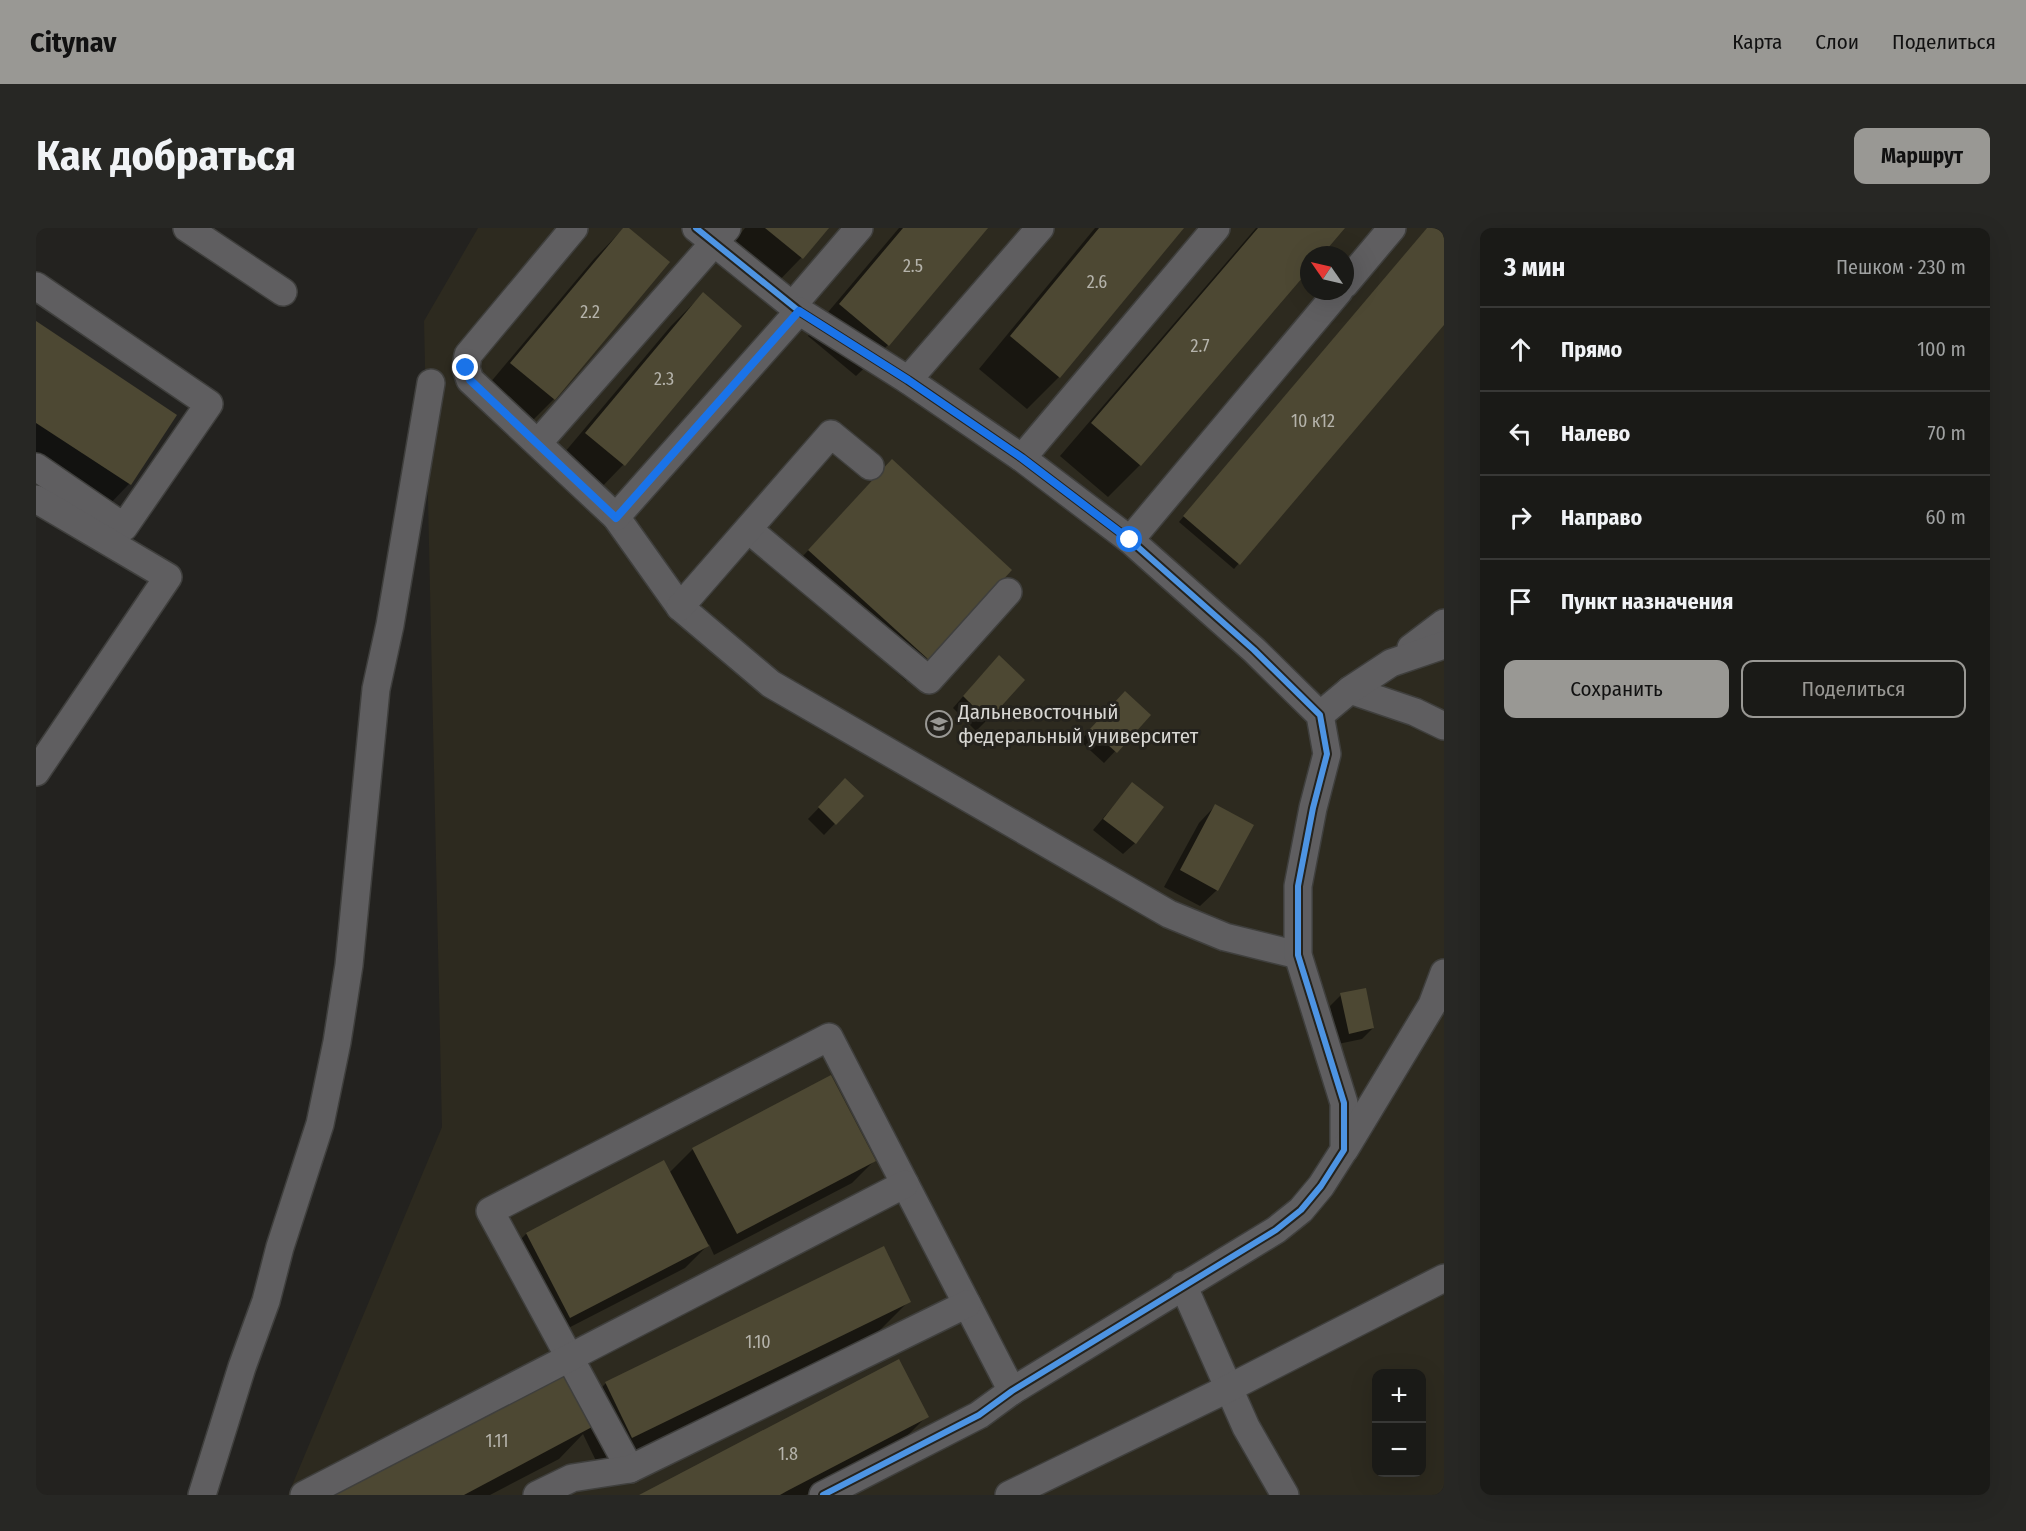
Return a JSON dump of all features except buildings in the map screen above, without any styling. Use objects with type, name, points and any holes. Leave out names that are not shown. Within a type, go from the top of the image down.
[{"type":"street","points":[[187,228],[283,292]]},
{"type":"street","points":[[574,228],[468,355],[466,368],[470,380],[616,518],[680,608],[771,684],[1169,914],[1225,937],[1298,955]]},
{"type":"street","points":[[616,518],[796,308],[859,228]]},
{"type":"street","points":[[908,380],[1040,228]]},
{"type":"street","points":[[1022,458],[1216,228]]},
{"type":"street","points":[[1354,273],[1392,228]]},
{"type":"street","points":[[538,442],[712,233],[796,308],[908,380],[1022,458],[1130,540],[1254,650],[1320,715],[1327,754],[1313,808],[1298,886],[1298,955],[1344,1103],[1344,1150]]},
{"type":"street","points":[[36,286],[209,404],[124,527],[36,467]]},
{"type":"street","points":[[1130,540],[1331,300]]},
{"type":"street","points":[[202,1495],[242,1367],[266,1301],[280,1247],[317,1133],[337,1042],[349,965],[376,689],[390,625],[431,383]]},
{"type":"street","points":[[680,608],[831,435],[870,466]]},
{"type":"street","points":[[36,499],[168,577],[36,772]]},
{"type":"street","points":[[749,530],[929,680],[1008,592]]},
{"type":"street","points":[[1320,715],[1350,690],[1391,663],[1444,623]]},
{"type":"street","points":[[1391,663],[1444,645]]},
{"type":"street","points":[[1350,690],[1415,712],[1444,726]]},
{"type":"street","points":[[823,1495],[980,1415],[1012,1391],[1276,1230],[1301,1210],[1321,1186],[1432,1005],[1444,973]]},
{"type":"street","points":[[630,1469],[490,1211],[830,1037],[1012,1391]]},
{"type":"street","points":[[304,1495],[905,1184]]},
{"type":"street","points":[[1009,1495],[1227,1389],[1444,1278]]},
{"type":"street","points":[[1183,1286],[1227,1389],[1285,1495]]},
{"type":"street","points":[[537,1495],[576,1486],[630,1469],[967,1304]]},
{"type":"shaded area","name":"Дальневосточный федеральный университет","points":[[478,228],[1444,228],[1444,1495],[288,1495],[442,1127],[424,321]]},
{"type":"cycle path","points":[[696,228],[799,311],[908,380],[1022,458],[1130,540],[1254,650],[1320,715],[1327,754],[1313,808],[1298,886],[1298,955],[1344,1103],[1344,1150],[1321,1186],[1301,1210],[1276,1230],[1012,1391],[979,1415],[823,1495]]},
{"type":"place","name":"Дальневосточный федеральный университет","points":[[939,724]]},
{"type":"route","points":[[466,368],[470,380],[616,518],[799,311],[908,380],[1022,458],[1130,540]]}]
